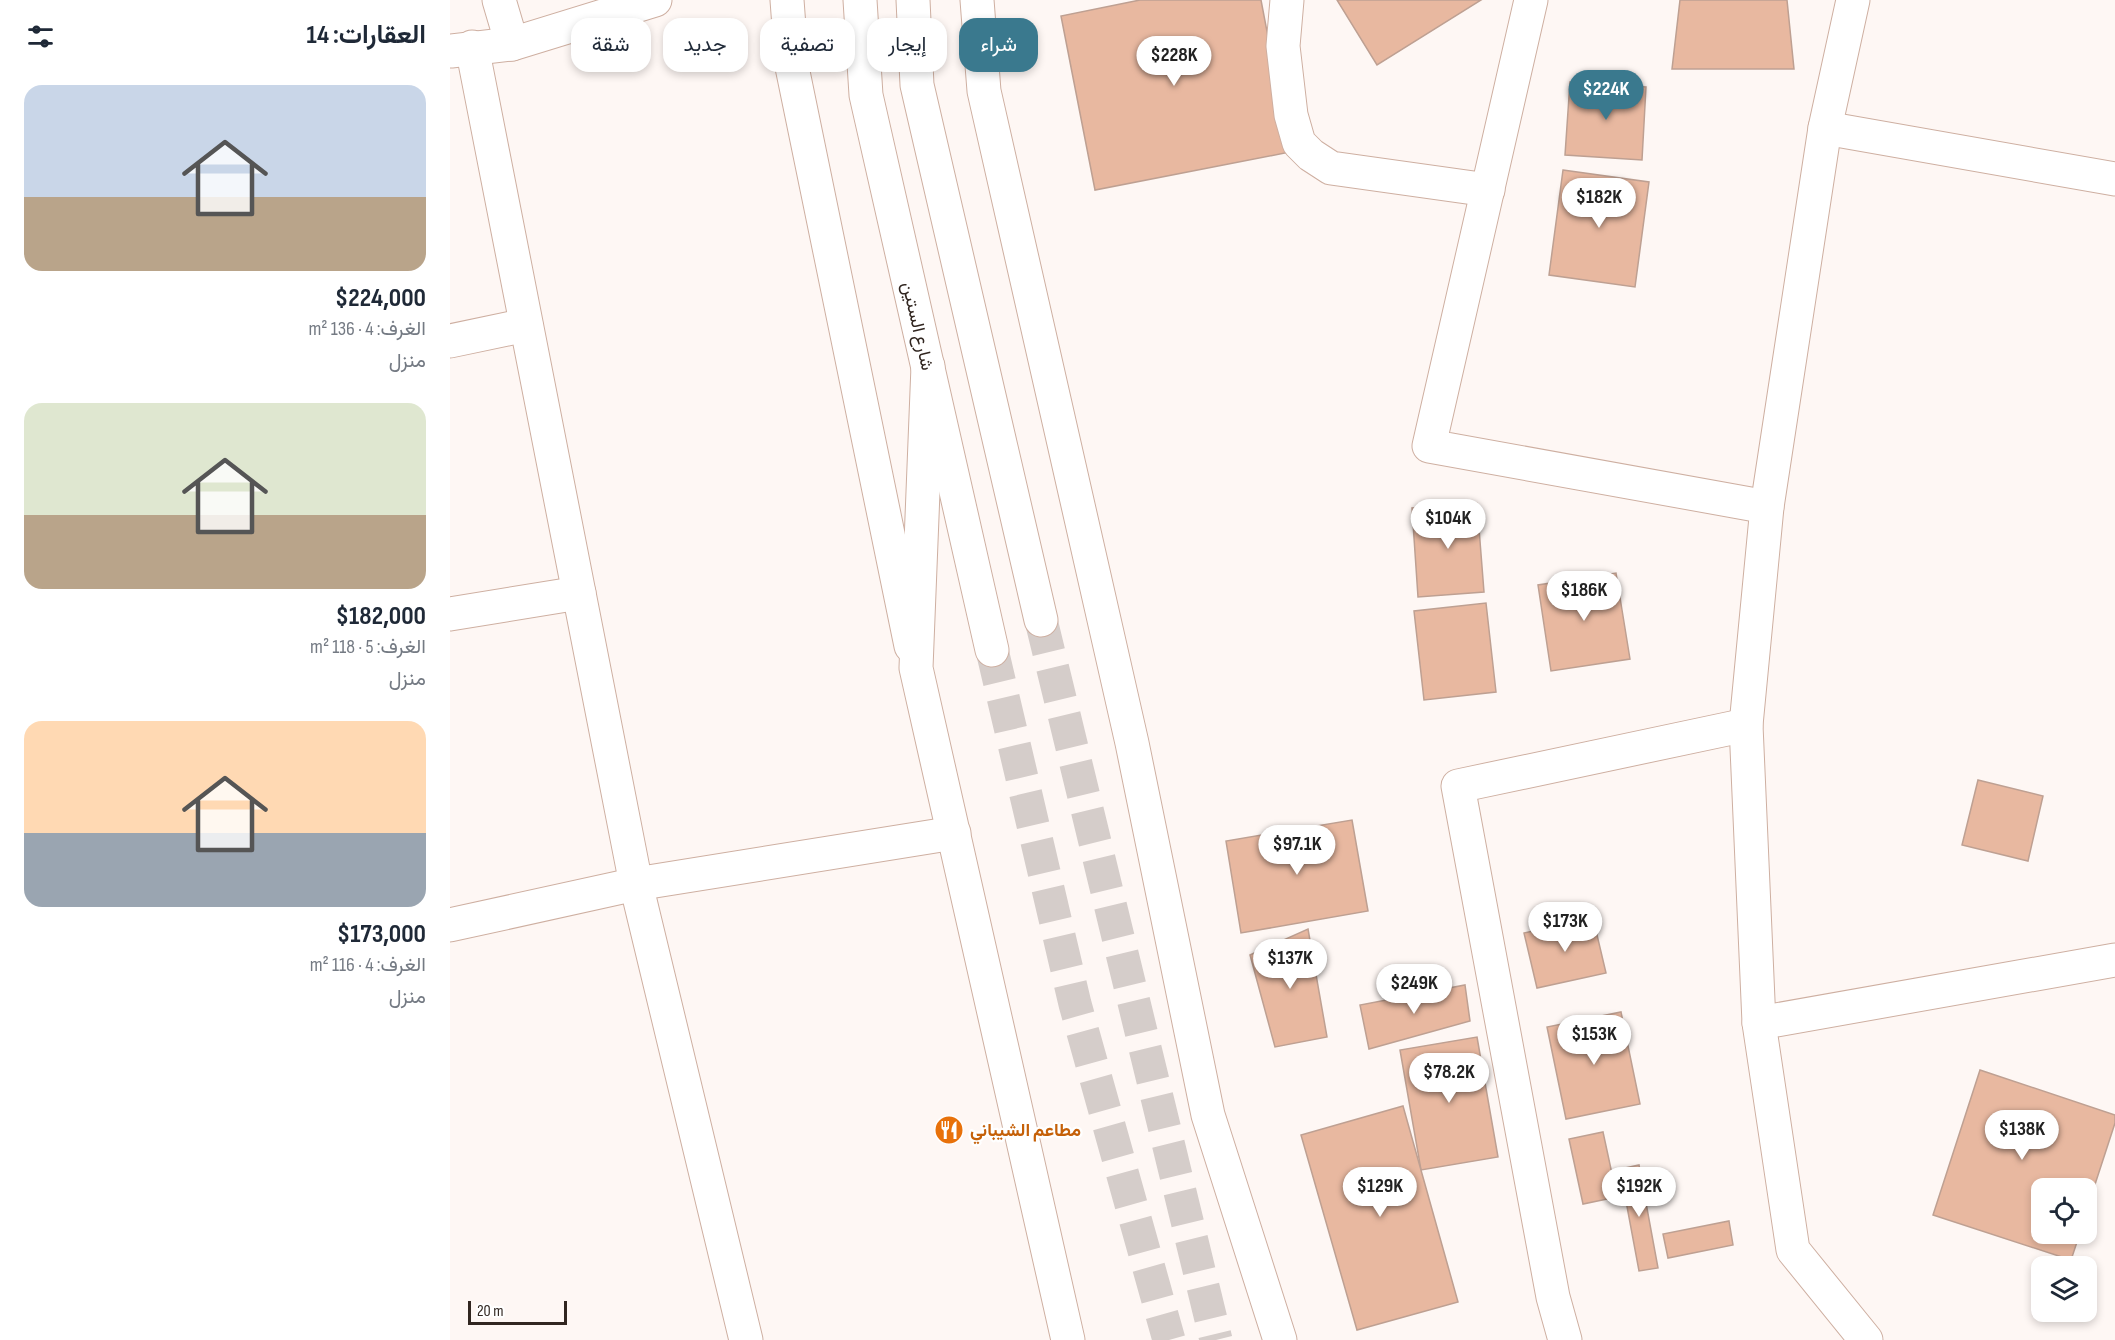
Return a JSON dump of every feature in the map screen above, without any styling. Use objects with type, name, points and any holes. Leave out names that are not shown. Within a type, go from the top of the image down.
[{"type":"main road","points":[[499,0],[512,44]]},
{"type":"main road","points":[[655,0],[512,44],[461,49],[526,325],[636,884],[746,1340]]},
{"type":"main road","points":[[787,0],[792,67],[916,668],[1068,1340]]},
{"type":"main road","name":"شارع الستين","points":[[860,0],[866,95],[992,650]]},
{"type":"main road","points":[[913,0],[917,86],[1041,620]]},
{"type":"main road","points":[[977,0],[984,91],[1132,744],[1208,1115],[1280,1340]]},
{"type":"main road","points":[[1287,0],[1283,46],[1291,115],[1299,143],[1305,149],[1331,168],[1488,190]]},
{"type":"main road","points":[[1531,0],[1429,446],[1767,507]]},
{"type":"main road","points":[[1853,0],[1825,128],[1767,507],[1746,725],[1759,1023],[1793,1250],[1866,1340]]},
{"type":"main road","points":[[1825,128],[2115,179]]},
{"type":"main road","points":[[450,341],[526,325]]},
{"type":"main road","points":[[916,668],[928,366]]},
{"type":"main road","points":[[450,614],[579,593]]},
{"type":"main road","points":[[1565,1340],[1553,1297],[1458,786],[1746,725]]},
{"type":"main road","points":[[450,925],[636,884],[954,833]]},
{"type":"main road","points":[[1759,1023],[2115,960]]},
{"type":"building","points":[[1140,0],[1261,0],[1290,152],[1095,190],[1061,16]]},
{"type":"building","points":[[1337,0],[1481,0],[1377,65]]},
{"type":"building","points":[[1680,0],[1787,0],[1794,69],[1672,69]]},
{"type":"building","points":[[1570,82],[1646,87],[1642,160],[1565,155]]},
{"type":"building","points":[[1563,170],[1649,182],[1635,287],[1549,275]]},
{"type":"building","points":[[1477,503],[1484,592],[1418,597],[1412,508]]},
{"type":"building","points":[[1616,573],[1630,659],[1551,671],[1538,585]]},
{"type":"building","points":[[1486,603],[1496,692],[1424,700],[1414,611]]},
{"type":"building","points":[[1978,780],[2043,796],[2028,861],[1962,845]]},
{"type":"building","points":[[1352,820],[1368,911],[1241,933],[1226,841]]},
{"type":"building","points":[[1593,918],[1606,973],[1537,988],[1524,933]]},
{"type":"building","points":[[1308,929],[1327,1037],[1275,1047],[1250,955]]},
{"type":"building","points":[[1465,985],[1470,1021],[1369,1049],[1360,1005]]},
{"type":"building","points":[[1621,1012],[1640,1104],[1566,1119],[1547,1027]]},
{"type":"building","points":[[1477,1037],[1498,1157],[1421,1170],[1400,1050]]},
{"type":"building","points":[[1980,1070],[2115,1115],[2115,1123],[2097,1178],[2031,1178],[2031,1244],[2076,1244],[2072,1256],[2059,1256],[1933,1215]]},
{"type":"building","points":[[1403,1106],[1458,1302],[1357,1330],[1301,1135]]},
{"type":"building","points":[[1603,1132],[1617,1197],[1583,1204],[1569,1139]]},
{"type":"building","points":[[1639,1165],[1658,1268],[1639,1271],[1620,1169]]},
{"type":"building","points":[[1729,1221],[1733,1245],[1668,1258],[1663,1234]]},
{"type":"tunnel","points":[[1041,620],[1216,1340]]},
{"type":"tunnel","points":[[992,650],[1075,1004],[1169,1340]]},
{"type":"place","name":"مطاعم الشيباني","points":[[949,1130]]}]
